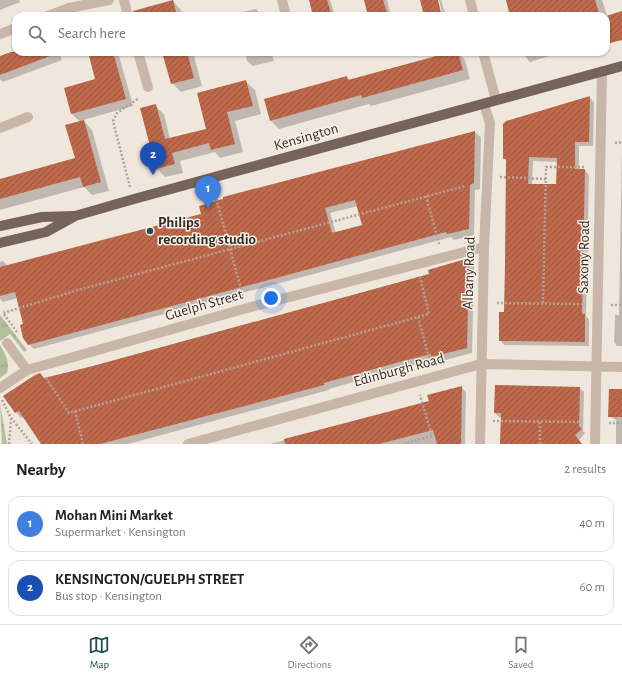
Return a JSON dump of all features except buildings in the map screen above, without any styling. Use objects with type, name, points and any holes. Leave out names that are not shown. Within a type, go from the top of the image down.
[{"type":"main road","name":"Kensington","points":[[0,243],[46,232],[75,216],[134,199],[622,66]]},
{"type":"main road","points":[[0,226],[42,217],[75,216]]},
{"type":"street","points":[[55,12],[68,4],[109,0]]},
{"type":"street","points":[[124,0],[127,12]]},
{"type":"street","points":[[282,0],[285,12]]},
{"type":"street","points":[[470,0],[473,12]]},
{"type":"street","points":[[0,34],[12,30]]},
{"type":"street","points":[[139,56],[148,87]]},
{"type":"street","points":[[484,56],[496,100]]},
{"type":"street","name":"Saxony Road","points":[[595,444],[602,71]]},
{"type":"street","name":"Albany Road","points":[[480,444],[482,302],[490,123],[484,104]]},
{"type":"street","points":[[0,128],[28,117]]},
{"type":"street","name":"Guelph Street","points":[[0,388],[27,370],[40,368],[247,308],[484,247]]},
{"type":"street","points":[[7,343],[27,370]]},
{"type":"street","name":"Edinburgh Road","points":[[188,444],[481,364],[622,367]]},
{"type":"path","points":[[134,199],[113,121],[117,113],[146,93],[148,87]]},
{"type":"path","points":[[543,303],[546,166],[601,167]]},
{"type":"path","points":[[488,176],[546,178]]},
{"type":"path","points":[[211,179],[247,308]]},
{"type":"path","points":[[20,336],[3,313],[78,290],[465,186]]},
{"type":"path","points":[[426,196],[443,258]]},
{"type":"path","points":[[40,368],[69,413],[429,314],[417,265]]},
{"type":"path","points":[[482,302],[622,305]]},
{"type":"path","points":[[418,317],[434,376]]},
{"type":"path","points":[[403,444],[416,442],[432,436],[416,381]]},
{"type":"path","points":[[0,396],[11,418],[32,444]]},
{"type":"path","points":[[75,411],[83,444]]},
{"type":"path","points":[[9,444],[11,418]]},
{"type":"path","points":[[480,420],[622,423]]},
{"type":"path","points":[[540,421],[540,444]]},
{"type":"green space","points":[[0,315],[27,350],[24,352],[10,334],[0,341]]},
{"type":"green space","points":[[0,345],[6,355],[8,365],[7,373],[0,378]]},
{"type":"green space","points":[[0,403],[7,444],[2,444]]},
{"type":"place","name":"KENSINGTON/GUELPH STREET","points":[[153,175]]},
{"type":"place","name":"Mohan Mini Market","points":[[208,209]]},
{"type":"place","name":"Philips recording studio","points":[[150,231]]}]
